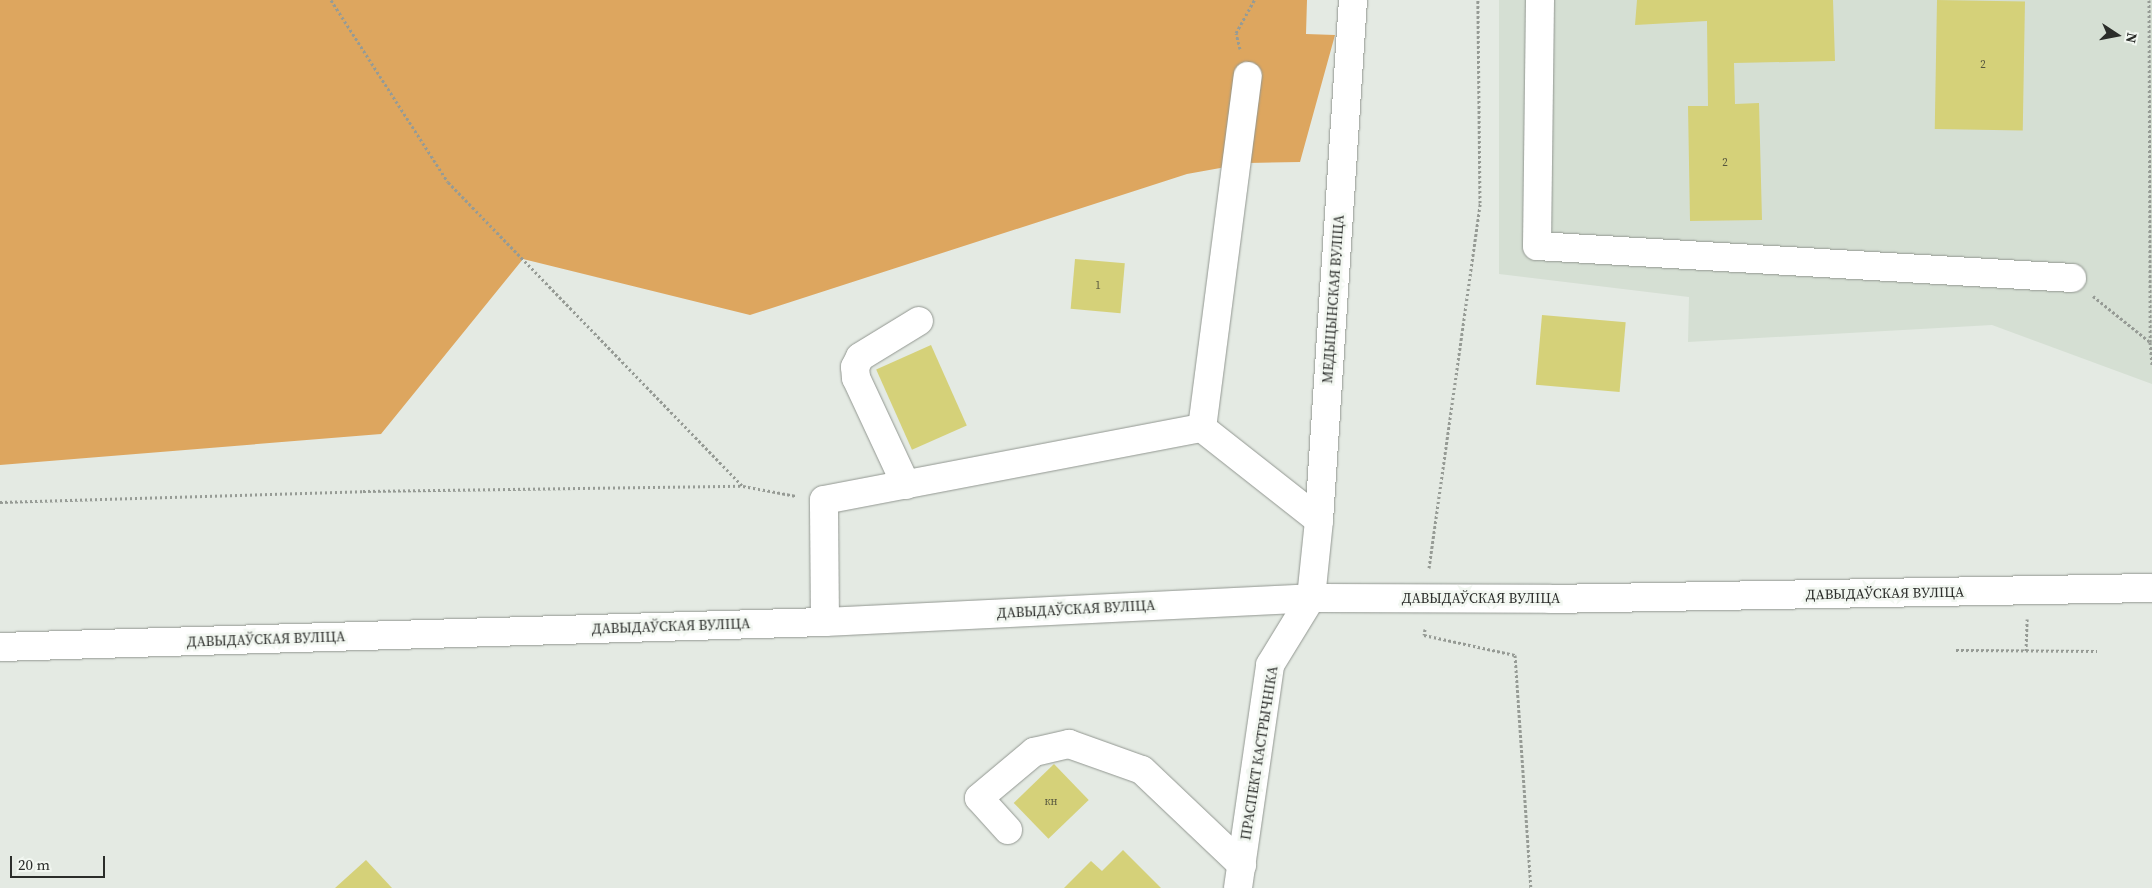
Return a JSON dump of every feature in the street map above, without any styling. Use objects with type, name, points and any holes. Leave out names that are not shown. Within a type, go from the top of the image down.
[{"type":"street","name":"МЕДЫЦЫНСКАЯ ВУЛІЦА","points":[[1310,598],[1319,520],[1353,0]]},
{"type":"street","points":[[1540,0],[1537,246],[2072,278]]},
{"type":"street","points":[[1202,428],[1248,76]]},
{"type":"street","points":[[906,485],[856,378],[855,367],[860,357],[919,321]]},
{"type":"street","points":[[826,622],[824,500],[1202,428],[1319,520]]},
{"type":"street","name":"ДАВЫДАЎСКАЯ ВУЛІЦА","points":[[0,647],[826,622],[1310,598],[1560,599],[2152,588]]},
{"type":"street","name":"ПРАСПЕКТ КАСТРЫЧНІКА","points":[[1240,876],[1270,665],[1310,598]]},
{"type":"street","points":[[1008,830],[979,798],[1034,752],[1069,744],[1142,770],[1240,876]]},
{"type":"path","points":[[331,0],[448,182],[743,486]]},
{"type":"path","points":[[1248,76],[1236,33],[1254,0]]},
{"type":"path","points":[[1478,0],[1480,203],[1425,597],[1424,635],[1515,655],[1531,888]]},
{"type":"path","points":[[2150,0],[2150,342],[2152,366]]},
{"type":"path","points":[[2072,278],[2150,342]]},
{"type":"path","points":[[0,502],[363,491],[743,486],[824,500]]},
{"type":"path","points":[[1956,650],[2097,651]]},
{"type":"shaded area","points":[[0,0],[1307,0],[1306,34],[1335,35],[1300,162],[1248,163],[1187,174],[750,315],[523,259],[381,434],[0,465]]},
{"type":"shaded area","points":[[1499,0],[2152,0],[2152,384],[1992,325],[1688,342],[1689,297],[1499,274]]},
{"type":"building","points":[[1637,0],[1833,0],[1835,61],[1734,63],[1735,104],[1759,103],[1762,220],[1690,221],[1688,106],[1708,106],[1707,21],[1635,25]]},
{"type":"building","points":[[1937,0],[2025,2],[2023,131],[1935,129]]},
{"type":"building","points":[[1075,259],[1125,263],[1120,313],[1071,309]]},
{"type":"building","points":[[1542,315],[1626,322],[1620,392],[1536,385]]},
{"type":"building","points":[[931,345],[967,425],[912,450],[876,369]]},
{"type":"building","points":[[1054,764],[1089,800],[1048,839],[1014,803]]},
{"type":"building","points":[[1123,850],[1161,888],[1064,888],[1091,861],[1102,871]]},
{"type":"building","points":[[366,860],[392,888],[335,888]]}]
